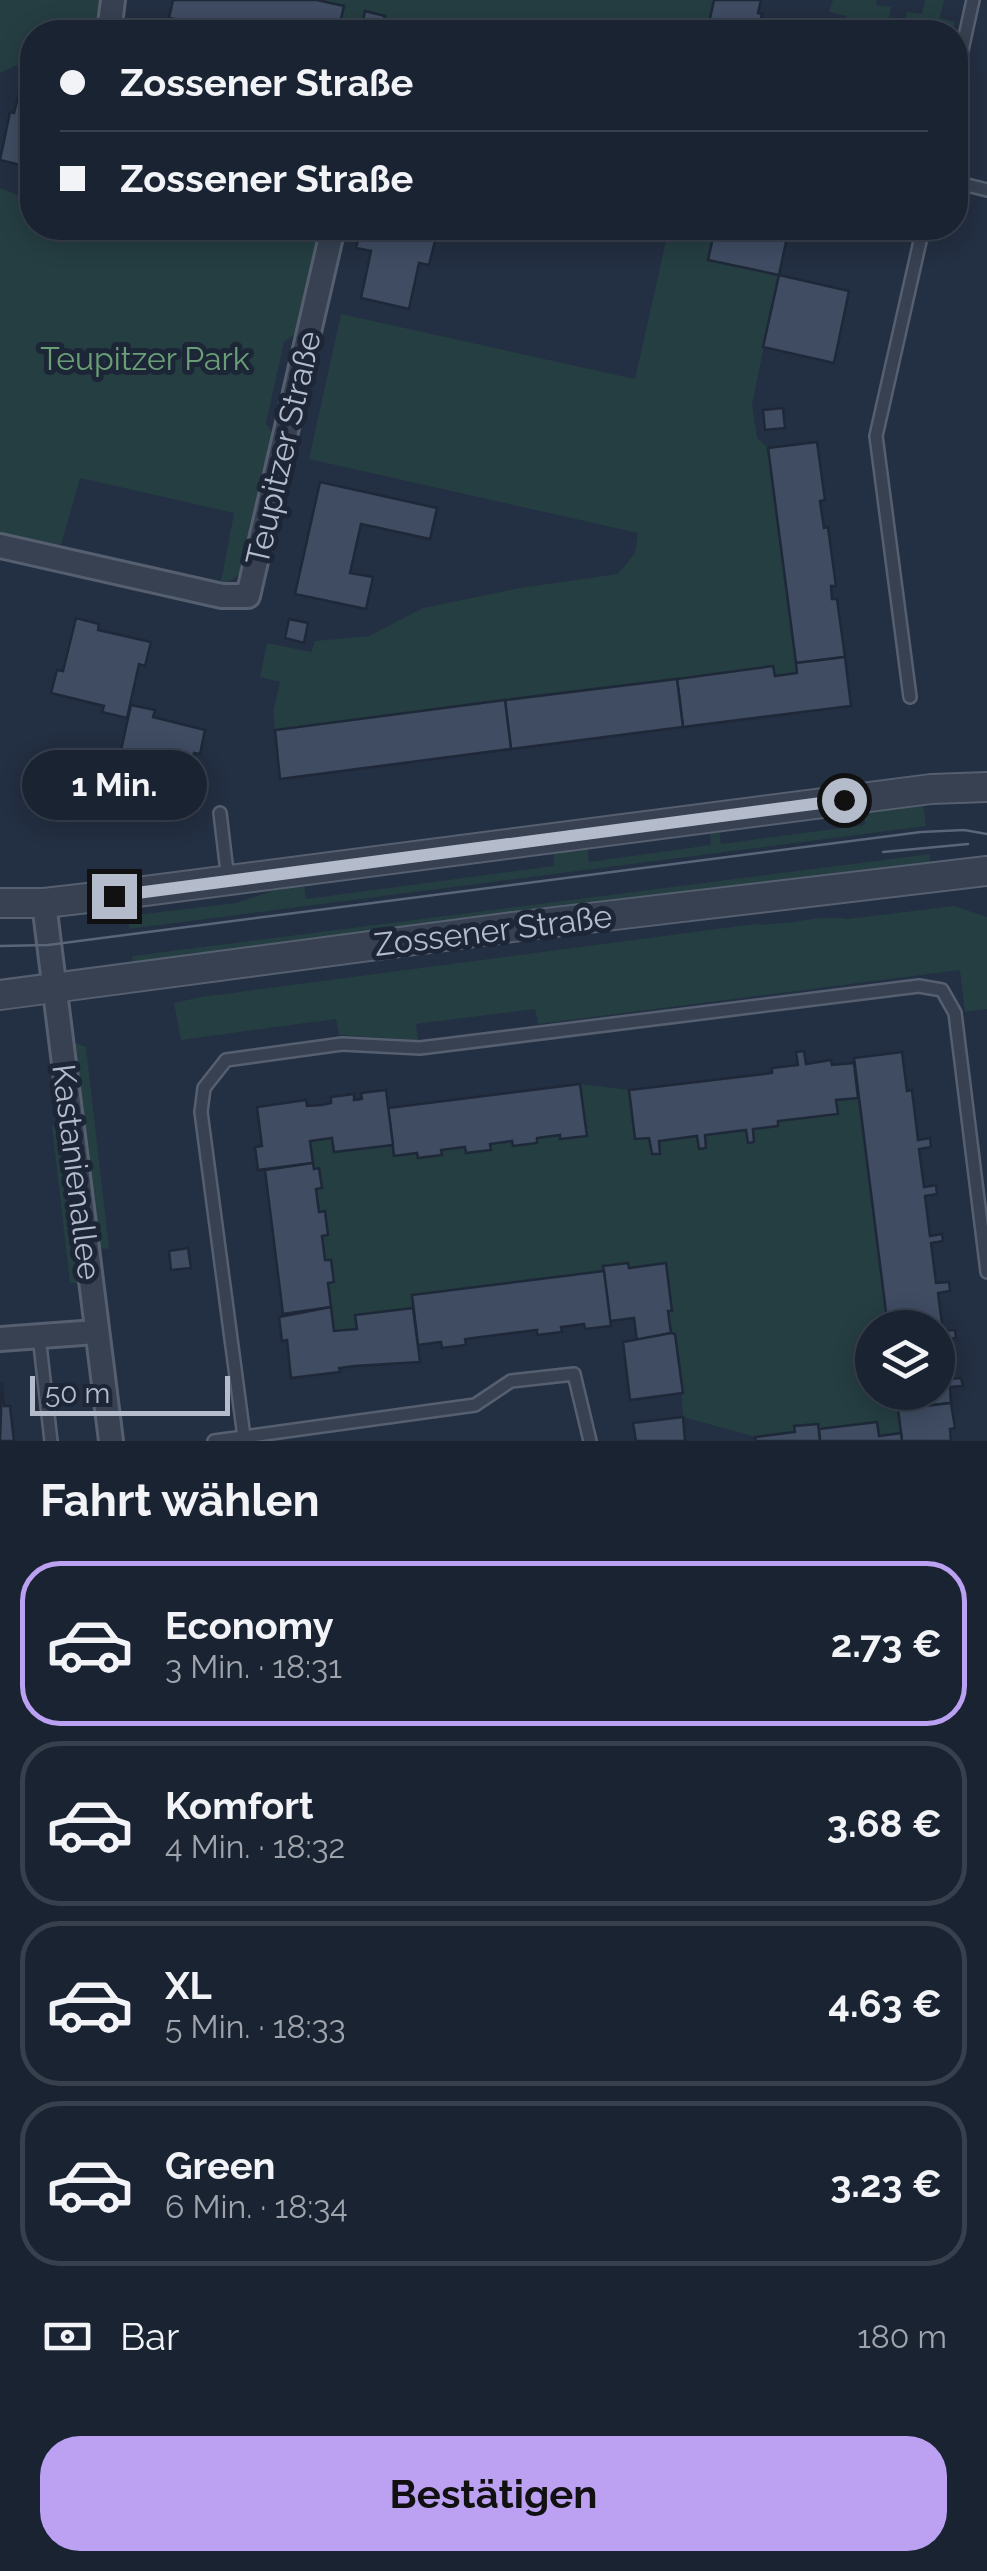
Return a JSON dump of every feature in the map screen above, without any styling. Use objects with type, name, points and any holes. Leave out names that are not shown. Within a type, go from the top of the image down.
[{"type":"street","name":"Teupitzer Straße","points":[[0,546],[222,596],[248,596],[329,240]]},
{"type":"street","points":[[0,903],[44,903],[932,788],[987,786]]},
{"type":"street","name":"Zossener Straße","points":[[0,995],[521,926],[987,872]]},
{"type":"street","name":"Kastanienallee","points":[[44,903],[111,1441]]},
{"type":"street","points":[[0,1338],[96,1332]]},
{"type":"lane","points":[[910,697],[876,436],[919,240]]},
{"type":"lane","points":[[220,813],[228,880]]},
{"type":"lane","points":[[244,1436],[201,1112],[204,1088],[226,1060],[342,1044],[420,1048],[919,986],[942,990],[956,1014],[987,1272]]},
{"type":"lane","points":[[39,1336],[52,1441]]},
{"type":"lane","points":[[214,1441],[475,1406],[512,1381],[574,1374],[590,1441]]},
{"type":"green space","points":[[0,0],[101,0],[97,20],[20,20],[20,64],[0,73]]},
{"type":"green space","points":[[317,0],[714,0],[710,20],[341,20],[344,6]]},
{"type":"green space","points":[[833,0],[877,0],[876,5],[891,7],[888,20],[846,20],[847,16],[829,12]]},
{"type":"green space","points":[[925,0],[944,0],[940,18],[948,20],[905,20],[907,12],[922,14]]},
{"type":"green space","name":"Teupitzer Park","points":[[0,188],[20,196],[20,240],[317,240],[296,334],[284,342],[266,423],[274,436],[245,564],[232,580],[221,582],[234,513],[80,478],[61,545],[0,533]]},
{"type":"green space","points":[[666,240],[712,240],[708,260],[779,275],[752,404],[757,438],[768,448],[797,673],[775,676],[773,666],[275,730],[273,712],[280,682],[260,677],[267,643],[311,652],[315,641],[369,636],[423,608],[520,588],[618,574],[635,553],[638,533],[309,459],[341,314],[635,379]]},
{"type":"green space","points":[[923,801],[926,826],[129,929],[128,916],[236,903],[284,887],[304,884],[306,899],[554,866],[553,851],[587,846],[589,862],[711,845],[710,830],[719,829],[721,844],[865,825],[864,809]]},
{"type":"green space","points":[[930,854],[930,865],[133,966],[132,956]]},
{"type":"green space","points":[[954,906],[987,917],[987,1009],[965,1012],[960,970],[538,1024],[535,1009],[416,1024],[418,1040],[339,1035],[336,1019],[181,1040],[174,1003],[755,924],[847,919]]},
{"type":"green space","points":[[73,1042],[86,1047],[109,1249],[98,1248]]},
{"type":"green space","points":[[580,1084],[629,1090],[635,1139],[649,1138],[652,1154],[660,1153],[659,1141],[697,1136],[699,1149],[706,1147],[705,1135],[746,1130],[748,1143],[753,1143],[753,1129],[778,1126],[778,1121],[837,1114],[836,1100],[858,1098],[886,1310],[855,1310],[855,1410],[898,1410],[901,1433],[879,1436],[877,1422],[819,1429],[818,1424],[795,1426],[795,1432],[755,1437],[683,1417],[668,1311],[672,1310],[666,1263],[629,1268],[628,1263],[604,1266],[604,1271],[412,1295],[413,1308],[356,1315],[357,1329],[334,1331],[328,1283],[334,1281],[331,1260],[325,1260],[322,1236],[328,1235],[316,1189],[322,1187],[319,1169],[314,1169],[310,1141],[332,1138],[335,1152],[393,1145],[417,1153],[419,1158],[441,1155],[441,1150],[465,1147],[466,1153],[490,1144],[512,1141],[514,1146],[537,1143],[537,1138],[586,1136]]},
{"type":"green space","points":[[61,1125],[80,1283],[70,1283],[52,1126]]},
{"type":"building","points":[[173,0],[317,0],[344,6],[341,20],[169,18]]},
{"type":"building","points":[[714,0],[761,0],[761,20],[710,20]]},
{"type":"building","points":[[365,11],[385,16],[384,20],[363,20]]},
{"type":"building","points":[[20,89],[20,165],[0,160],[10,112],[14,113]]},
{"type":"building","points":[[358,240],[435,241],[429,265],[419,263],[409,309],[361,298],[371,251],[356,248]]},
{"type":"building","points":[[712,240],[786,240],[779,275],[708,260]]},
{"type":"building","points":[[779,275],[849,291],[834,363],[763,347]]},
{"type":"building","points":[[783,408],[785,428],[765,430],[763,410]]},
{"type":"building","points":[[817,442],[825,500],[820,501],[824,528],[828,527],[836,586],[831,586],[832,599],[837,599],[845,657],[796,663],[768,448]]},
{"type":"building","points":[[320,482],[437,508],[430,539],[361,524],[350,573],[373,577],[366,609],[295,594]]},
{"type":"building","points":[[76,618],[99,624],[98,630],[151,642],[145,666],[139,664],[127,718],[102,712],[104,706],[51,693],[57,670],[63,671]]},
{"type":"building","points":[[289,619],[308,623],[304,643],[285,638]]},
{"type":"building","points":[[845,657],[851,706],[683,727],[677,679],[773,666],[775,676],[797,673],[796,663]]},
{"type":"building","points":[[677,679],[683,727],[511,749],[505,700]]},
{"type":"building","points":[[505,700],[511,749],[280,779],[275,730]]},
{"type":"building","points":[[131,705],[155,710],[153,717],[205,730],[200,754],[194,753],[182,805],[159,800],[160,794],[107,781],[112,757],[119,759]]},
{"type":"building","points":[[804,1051],[806,1064],[831,1060],[832,1065],[854,1063],[858,1098],[836,1100],[838,1114],[778,1121],[778,1126],[753,1129],[754,1142],[748,1143],[746,1130],[705,1135],[706,1148],[699,1149],[697,1136],[659,1141],[660,1154],[652,1154],[649,1138],[635,1139],[629,1090],[772,1073],[772,1068],[798,1065],[796,1052]]},
{"type":"building","points":[[902,1052],[907,1091],[912,1090],[918,1140],[930,1138],[931,1147],[919,1149],[924,1187],[936,1185],[937,1194],[925,1196],[930,1236],[942,1234],[943,1241],[931,1243],[936,1283],[949,1282],[950,1291],[938,1293],[940,1310],[886,1310],[854,1058]]},
{"type":"building","points":[[580,1084],[587,1136],[537,1138],[537,1143],[513,1146],[512,1141],[490,1144],[491,1150],[466,1153],[465,1147],[441,1150],[442,1155],[418,1158],[417,1153],[394,1156],[388,1108]]},
{"type":"building","points":[[386,1090],[393,1145],[334,1152],[332,1138],[310,1141],[313,1163],[258,1170],[255,1147],[262,1146],[257,1107],[306,1100],[307,1106],[322,1105],[331,1103],[331,1097],[354,1094],[354,1100],[362,1099],[361,1093]]},
{"type":"building","points":[[313,1163],[314,1169],[319,1168],[319,1212],[325,1211],[328,1235],[322,1236],[325,1260],[331,1260],[334,1282],[328,1283],[331,1307],[283,1314],[265,1170]]},
{"type":"building","points":[[188,1248],[191,1268],[171,1270],[169,1251]]},
{"type":"building","points":[[628,1263],[629,1268],[666,1263],[671,1333],[637,1341],[634,1318],[610,1321],[603,1266]]},
{"type":"building","points":[[604,1271],[611,1326],[585,1329],[584,1324],[561,1327],[562,1332],[537,1335],[537,1330],[465,1339],[466,1345],[442,1348],[441,1342],[418,1345],[412,1295]]},
{"type":"building","points":[[331,1307],[334,1331],[357,1329],[355,1315],[413,1308],[420,1362],[355,1366],[339,1368],[340,1372],[291,1378],[287,1340],[282,1341],[279,1317]]},
{"type":"building","points":[[675,1334],[683,1393],[630,1400],[623,1342]]},
{"type":"building","points":[[2,1382],[4,1406],[10,1406],[14,1441],[0,1441]]},
{"type":"building","points":[[898,1410],[952,1410],[955,1428],[950,1429],[951,1441],[902,1441]]},
{"type":"building","points":[[683,1417],[685,1441],[636,1441],[633,1423]]},
{"type":"building","points":[[877,1422],[879,1436],[901,1433],[902,1441],[820,1441],[819,1429]]},
{"type":"building","points":[[818,1424],[820,1441],[756,1441],[755,1437],[795,1432],[794,1426]]},
{"type":"tram line","points":[[0,946],[48,945],[921,832],[964,830],[987,834]]},
{"type":"tram line","points":[[883,852],[968,844]]},
{"type":"route","points":[[114,896],[844,800]]}]
